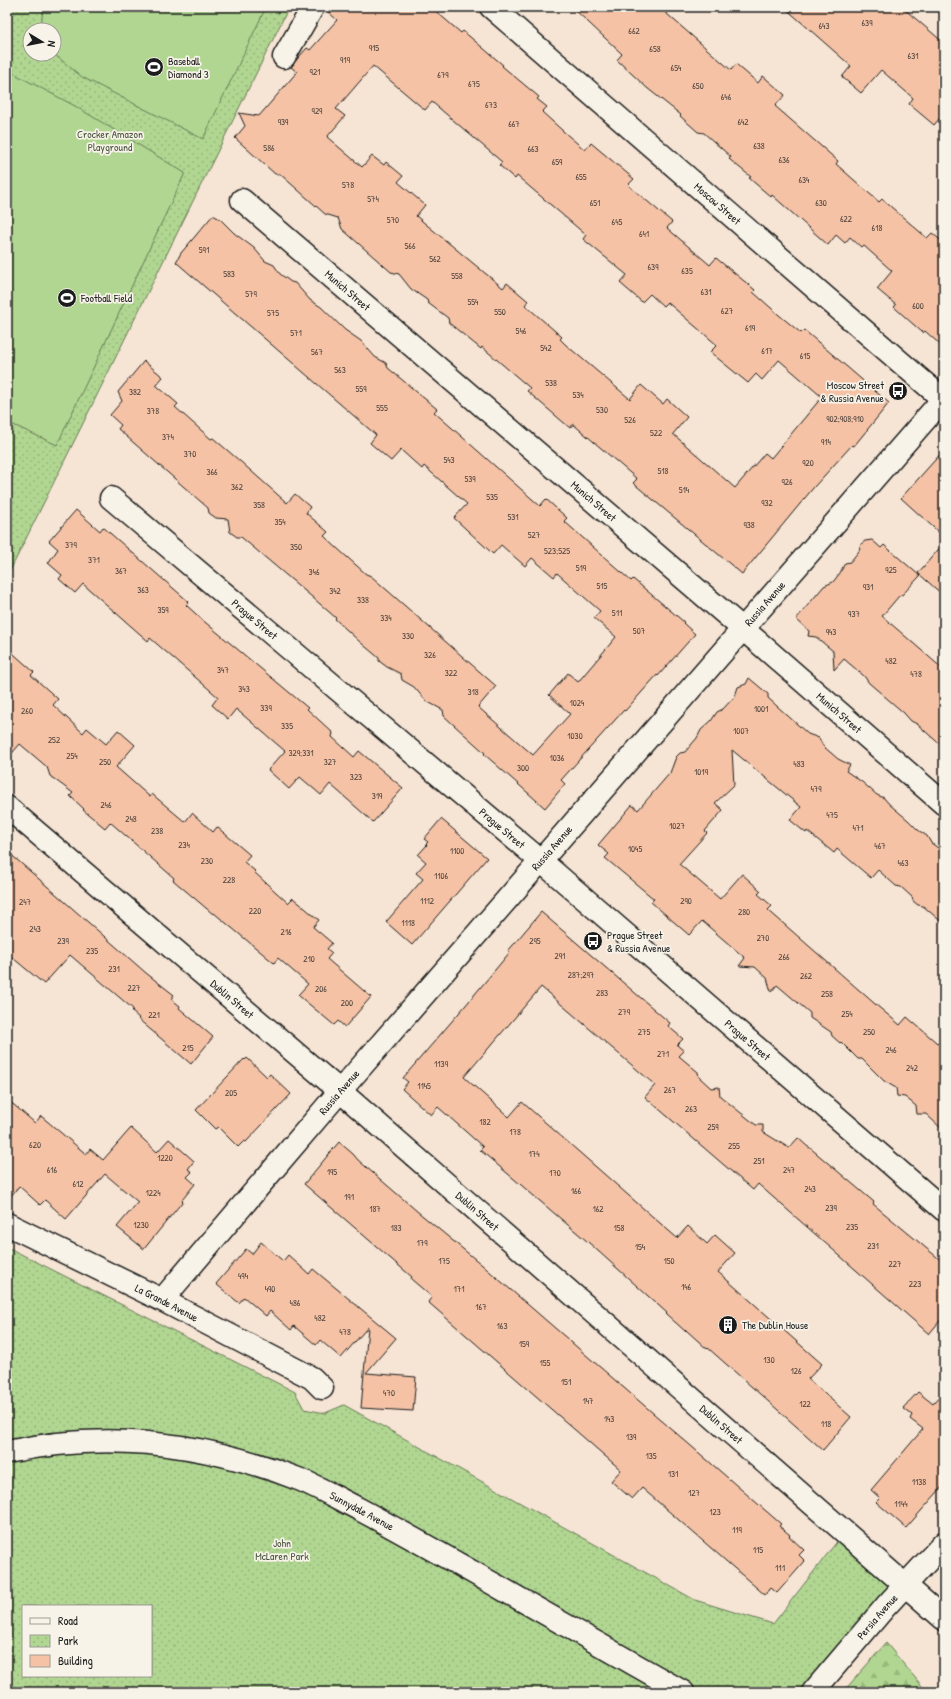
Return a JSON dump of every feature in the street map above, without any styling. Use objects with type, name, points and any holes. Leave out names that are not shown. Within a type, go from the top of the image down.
[{"type":"street","points":[[284,57],[313,7]]},
{"type":"street","name":"Moscow Street","points":[[491,7],[944,399]]},
{"type":"street","name":"Munich Street","points":[[242,200],[944,804]]},
{"type":"street","name":"Russia Avenue","points":[[162,1300],[340,1091],[944,399]]},
{"type":"street","name":"Prague Street","points":[[111,498],[541,861],[944,1210]]},
{"type":"street","name":"Dublin Street","points":[[7,807],[340,1091],[944,1619]]},
{"type":"street","name":"La Grande Avenue","points":[[7,1224],[162,1300],[312,1378],[322,1388]]},
{"type":"street","name":"Sunnydale Avenue","points":[[7,1452],[60,1443],[101,1440],[142,1441],[221,1453],[262,1466],[302,1481],[408,1535],[683,1692]]},
{"type":"street","name":"Persia Avenue","points":[[813,1692],[905,1585],[944,1543]]},
{"type":"green space","name":"Crocker Amazon Playground","points":[[7,7],[289,7],[7,577]]},
{"type":"green space","name":"Baseball Diamond 3","points":[[43,7],[266,7],[203,139],[82,77],[62,61],[62,22],[42,22]]},
{"type":"green space","name":"Football Field","points":[[7,70],[75,106],[185,173],[57,445],[7,422]]},
{"type":"green space","name":"John McLaren Park","points":[[7,1247],[295,1392],[304,1409],[325,1413],[344,1405],[695,1600],[773,1624],[839,1539],[898,1586],[804,1692],[7,1692]]},
{"type":"green space","points":[[886,1643],[927,1692],[843,1692]]},
{"type":"building","points":[[325,7],[431,7],[461,33],[463,31],[539,97],[537,99],[547,107],[542,112],[585,150],[591,143],[634,179],[628,185],[672,222],[667,228],[710,265],[716,258],[755,290],[753,292],[779,315],[801,333],[804,330],[889,403],[854,446],[852,445],[814,487],[742,574],[633,483],[637,479],[573,424],[570,428],[527,391],[530,388],[482,347],[481,349],[449,323],[448,318],[428,303],[427,300],[411,289],[399,274],[391,272],[342,229],[338,218],[325,214],[280,174],[275,174],[235,138],[245,126],[239,113],[259,116],[297,72],[291,67],[298,58],[307,48],[310,50],[337,20],[325,9]],"holes":[[[373,66],[425,110],[432,102],[502,162],[499,165],[515,179],[517,176],[586,235],[583,239],[627,275],[620,283],[642,302],[650,294],[663,306],[667,302],[717,345],[710,352],[748,383],[756,374],[762,380],[779,360],[822,397],[771,458],[765,453],[735,488],[673,434],[687,417],[667,399],[663,404],[641,385],[630,399],[566,345],[560,339],[562,337],[525,305],[528,301],[507,283],[503,288],[416,216],[425,205],[398,182],[403,176],[386,162],[384,165],[372,156],[362,167],[327,137],[345,116],[336,109]]]},
{"type":"building","points":[[572,7],[659,7],[731,70],[736,64],[758,83],[763,76],[785,95],[775,106],[838,161],[836,164],[879,202],[882,199],[927,238],[932,233],[944,243],[944,348],[925,331],[923,333],[894,307],[896,305],[877,289],[892,271],[863,245],[861,247],[850,237],[845,243],[836,235],[828,245],[772,195],[771,197],[749,178],[751,177],[729,159],[731,157],[704,133],[698,132],[680,116],[681,115],[647,88],[617,60],[622,54]]},
{"type":"building","points":[[784,7],[902,7],[944,43],[944,113],[934,125],[909,104],[913,98],[881,70],[861,93],[842,77],[851,66]]},
{"type":"building","points":[[213,215],[220,219],[234,233],[254,248],[265,261],[274,265],[280,274],[291,282],[295,283],[310,300],[321,307],[345,330],[361,341],[375,357],[386,363],[388,368],[437,409],[434,412],[540,506],[546,499],[567,518],[564,521],[631,581],[633,579],[684,622],[683,623],[695,634],[561,780],[565,784],[545,808],[444,716],[443,710],[426,701],[414,687],[402,680],[401,674],[379,661],[379,658],[312,597],[241,537],[237,537],[230,532],[228,519],[216,518],[209,513],[208,508],[118,429],[121,425],[110,415],[122,401],[118,392],[144,361],[163,377],[156,385],[178,404],[175,407],[287,503],[295,494],[310,507],[306,513],[328,532],[324,536],[496,686],[478,707],[533,755],[570,714],[549,695],[568,673],[578,682],[616,637],[594,618],[600,611],[557,573],[554,577],[532,558],[525,566],[501,545],[493,554],[454,518],[467,504],[424,466],[422,469],[401,450],[391,461],[370,443],[376,435],[176,262],[181,253]]},
{"type":"building","points":[[944,450],[944,537],[901,498]]},
{"type":"building","points":[[76,510],[100,531],[103,527],[189,602],[186,605],[308,708],[307,709],[333,733],[332,737],[354,757],[359,751],[403,788],[373,822],[330,784],[321,795],[300,777],[289,789],[268,770],[285,751],[236,709],[228,719],[212,705],[218,697],[150,638],[148,641],[83,584],[75,593],[59,579],[62,575],[48,563],[58,549],[49,541]]},
{"type":"building","points":[[872,540],[881,548],[884,545],[920,576],[903,594],[899,596],[882,616],[944,670],[944,748],[917,724],[911,721],[844,659],[834,670],[833,651],[816,637],[808,636],[809,631],[797,620],[797,618],[824,586],[833,582],[845,563],[850,562],[859,551],[861,544],[865,541]]},
{"type":"building","points":[[944,543],[944,596],[918,573]]},
{"type":"building","points":[[7,648],[34,672],[31,675],[58,699],[53,705],[83,733],[87,728],[106,744],[118,730],[135,745],[116,767],[150,797],[152,794],[185,822],[192,813],[213,832],[217,827],[250,855],[244,862],[288,903],[293,898],[319,920],[313,927],[332,943],[327,949],[332,953],[327,959],[371,997],[345,1027],[338,1021],[334,1025],[298,995],[308,984],[278,958],[274,963],[214,913],[213,914],[173,880],[174,878],[110,822],[105,828],[83,810],[84,809],[70,796],[73,793],[50,776],[47,767],[20,744],[7,759]]},
{"type":"building","points":[[749,678],[768,694],[768,698],[808,734],[819,738],[823,746],[838,759],[850,765],[846,771],[877,795],[884,798],[918,830],[927,836],[931,843],[944,852],[944,924],[923,906],[918,905],[913,901],[912,897],[901,887],[896,886],[878,870],[871,878],[837,849],[834,853],[807,831],[806,833],[790,820],[801,807],[732,750],[734,785],[715,803],[723,810],[705,831],[707,833],[679,864],[720,899],[742,874],[761,891],[758,894],[772,906],[768,910],[875,1004],[900,1025],[907,1017],[944,1049],[944,1131],[926,1114],[917,1114],[916,1106],[905,1097],[897,1096],[896,1088],[884,1081],[862,1059],[858,1059],[841,1042],[840,1043],[832,1036],[831,1032],[810,1018],[810,1013],[777,985],[771,992],[767,978],[755,967],[739,966],[745,958],[702,921],[689,935],[651,902],[654,899],[605,858],[609,854],[598,845],[632,805],[638,810],[670,773],[676,757],[680,753],[685,752],[697,738],[701,730],[711,721],[717,712],[723,709],[735,696],[738,687],[746,684]]},
{"type":"building","points":[[441,819],[487,858],[412,945],[386,922],[423,879],[416,873],[426,862],[418,855],[427,845],[426,844],[428,842],[424,839]]},
{"type":"building","points":[[7,851],[146,973],[174,995],[171,999],[180,1006],[179,1008],[213,1037],[191,1064],[138,1019],[139,1018],[132,1012],[133,1009],[70,955],[44,984],[7,953]]},
{"type":"building","points":[[541,912],[670,1023],[668,1026],[683,1039],[677,1045],[684,1051],[679,1056],[698,1072],[699,1077],[711,1088],[719,1087],[720,1096],[756,1125],[763,1125],[763,1132],[789,1148],[798,1138],[874,1202],[873,1204],[944,1263],[944,1316],[929,1334],[758,1184],[753,1190],[645,1097],[655,1085],[541,987],[464,1077],[509,1117],[522,1102],[677,1238],[688,1226],[707,1244],[715,1235],[735,1253],[718,1272],[822,1364],[808,1379],[851,1417],[823,1450],[708,1348],[707,1349],[686,1330],[685,1331],[588,1242],[480,1150],[483,1147],[438,1107],[431,1115],[402,1089],[408,1082],[403,1078],[510,952],[508,951]]},
{"type":"building","points":[[247,1058],[267,1077],[270,1074],[291,1094],[246,1142],[244,1141],[238,1147],[218,1127],[215,1129],[196,1110],[244,1059],[245,1060]]},
{"type":"building","points":[[7,1099],[35,1123],[41,1116],[86,1154],[90,1149],[103,1160],[131,1128],[157,1152],[169,1139],[194,1161],[188,1169],[192,1172],[187,1177],[195,1184],[144,1249],[117,1227],[138,1202],[105,1174],[66,1219],[45,1200],[40,1205],[19,1186],[7,1201]]},
{"type":"building","points":[[339,1142],[418,1212],[481,1264],[781,1524],[779,1526],[804,1550],[799,1555],[805,1561],[777,1593],[771,1588],[765,1595],[642,1488],[632,1499],[611,1481],[621,1470],[428,1302],[432,1297],[411,1279],[412,1277],[304,1184]]},
{"type":"building","points":[[261,1242],[283,1261],[288,1255],[309,1274],[313,1269],[396,1338],[366,1373],[416,1377],[413,1411],[361,1408],[368,1327],[341,1358],[320,1340],[316,1345],[294,1326],[291,1330],[270,1311],[266,1316],[244,1297],[239,1303],[216,1284],[246,1249],[252,1254]]},
{"type":"building","points":[[918,1392],[933,1404],[944,1392],[944,1485],[906,1528],[876,1502],[880,1498],[871,1490],[923,1429],[910,1419],[912,1415],[903,1408]]},
{"type":"place","name":"Baseball Diamond 3","points":[[154,67]]},
{"type":"place","name":"Football Field","points":[[67,298]]},
{"type":"place","name":"Moscow Street & Russia Avenue","points":[[898,391]]},
{"type":"place","name":"Prague Street & Russia Avenue","points":[[593,941]]},
{"type":"place","name":"The Dublin House","points":[[728,1325]]}]
